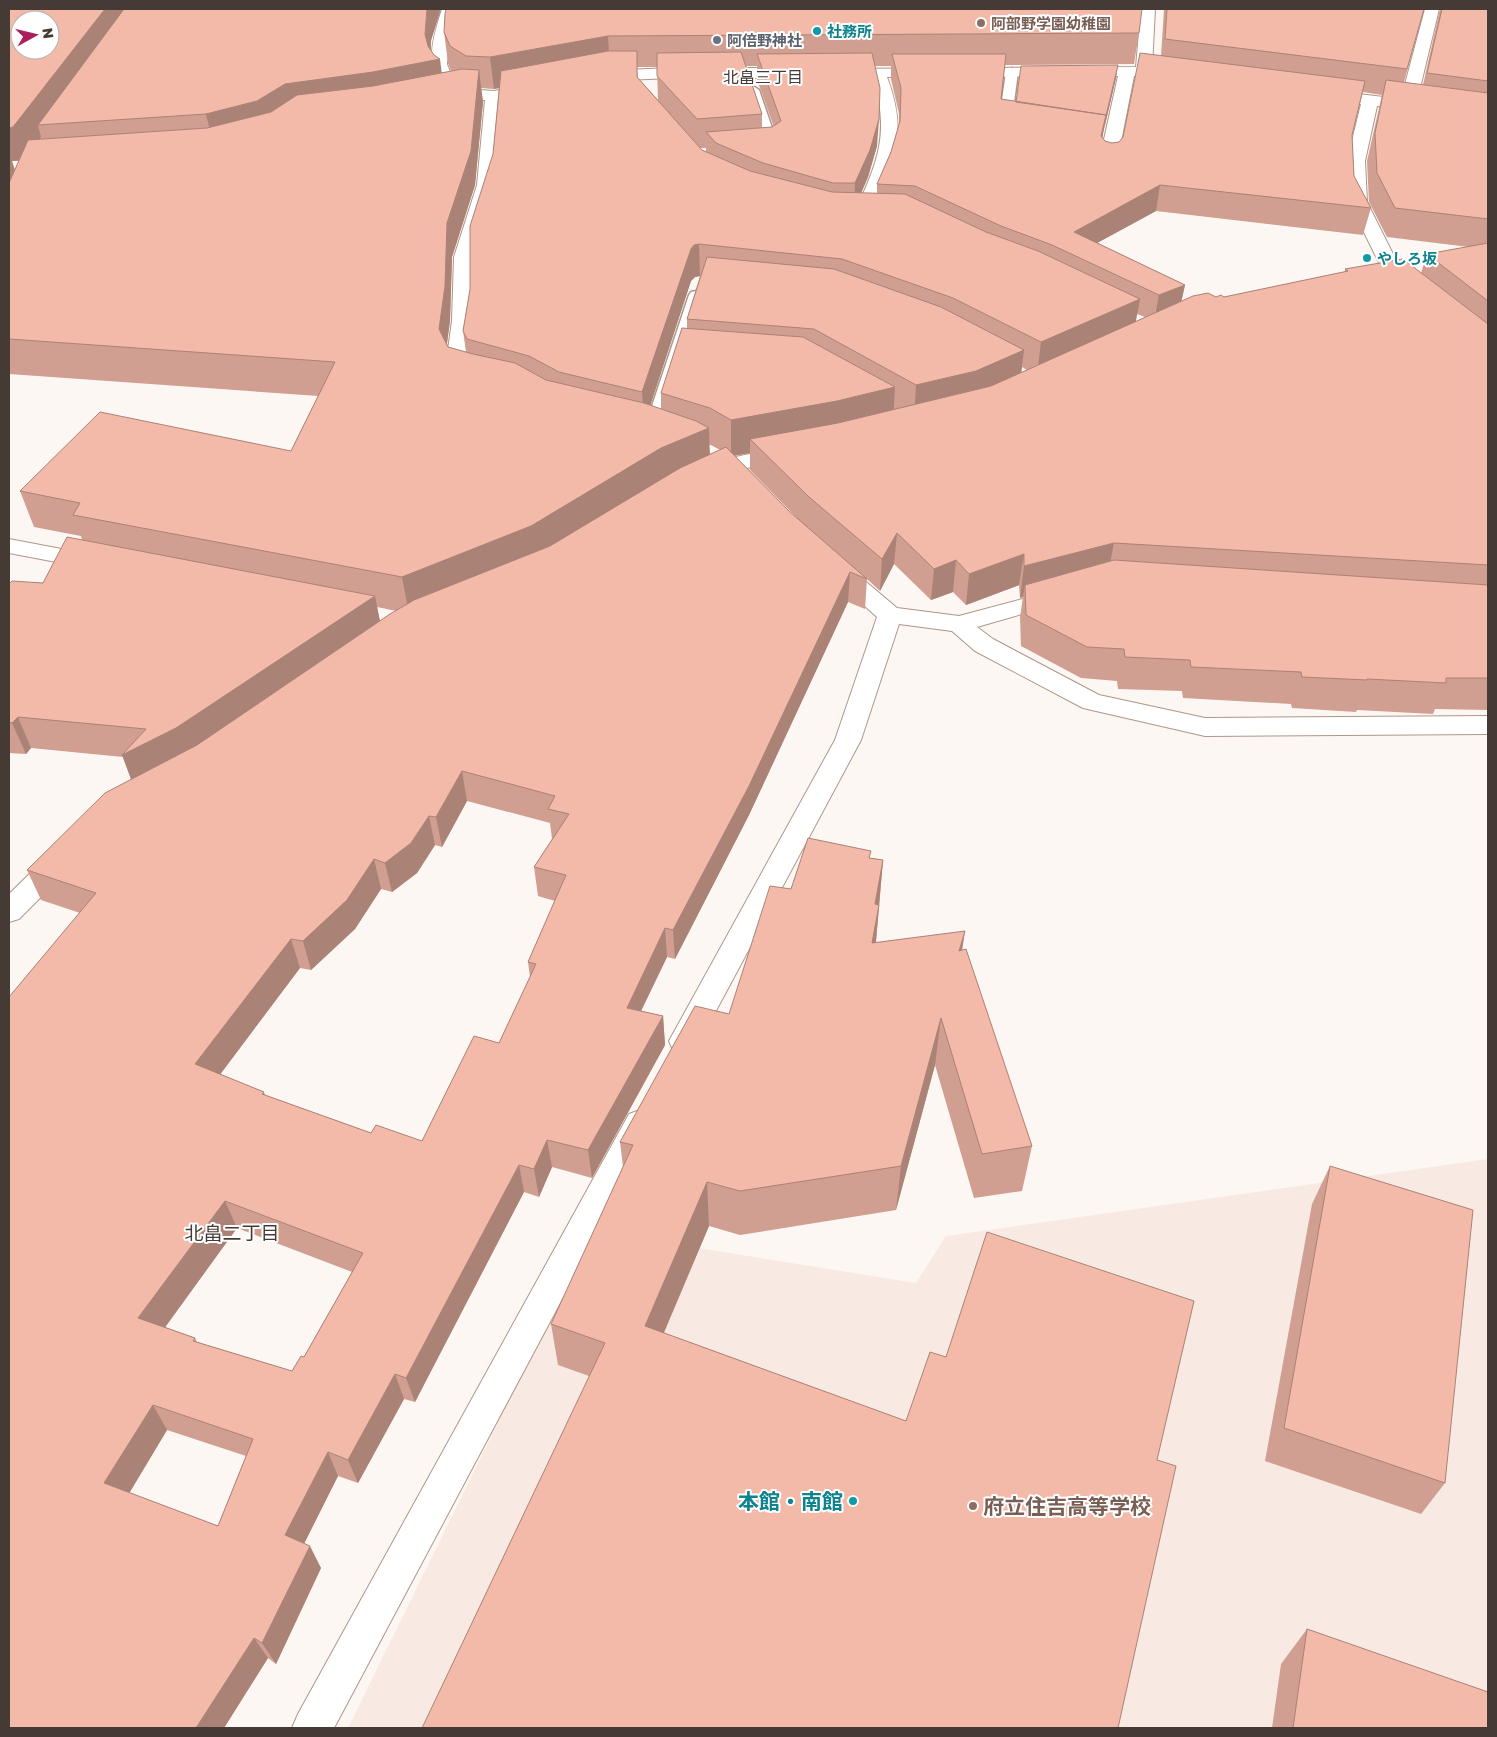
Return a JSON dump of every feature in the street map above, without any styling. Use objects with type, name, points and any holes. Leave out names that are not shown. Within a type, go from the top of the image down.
[{"type":"street","points":[[449,9],[438,49],[441,75],[450,86],[466,94]]},
{"type":"street","points":[[1144,71],[1148,9]]},
{"type":"street","points":[[1311,93],[1412,105],[1432,9]]},
{"type":"street","points":[[1108,162],[1109,135],[1127,71]]},
{"type":"street","points":[[581,80],[610,74],[648,82],[748,73],[817,72],[1144,71],[1193,78]]},
{"type":"street","points":[[862,218],[882,174],[890,130],[889,103],[878,72]]},
{"type":"street","points":[[427,101],[466,94],[494,96],[551,85]]},
{"type":"street","points":[[483,384],[462,377],[456,364],[462,321],[464,257],[486,185],[494,96]]},
{"type":"street","points":[[1370,100],[1356,161],[1358,202],[1387,281],[1427,303]]},
{"type":"street","points":[[1387,281],[1424,274]]},
{"type":"street","points":[[689,483],[721,460],[807,451]]},
{"type":"street","points":[[721,460],[750,486]]},
{"type":"street","points":[[9,546],[116,567]]},
{"type":"street","points":[[820,554],[890,615],[959,624],[1080,591]]},
{"type":"street","points":[[312,1728],[848,740],[890,615]]},
{"type":"street","points":[[959,624],[984,645],[1092,702],[1205,727],[1488,725]]},
{"type":"street","points":[[9,911],[79,842]]},
{"type":"lane","points":[[1012,72],[1005,121],[1025,124]]},
{"type":"lane","points":[[748,73],[772,148],[754,149]]},
{"type":"lane","points":[[651,433],[700,282],[709,283]]},
{"type":"lane","points":[[676,357],[694,358]]},
{"type":"lane","points":[[632,428],[669,439]]},
{"type":"shaded area","name":"府立住吉高等学校","points":[[1488,1159],[1488,1728],[348,1728],[592,1231],[916,1283],[946,1236]]},
{"type":"building","points":[[9,9],[105,9],[13,127],[9,128]]},
{"type":"building","points":[[124,9],[427,9],[425,34],[428,46],[434,55],[440,59],[373,72],[285,84],[257,101],[206,114],[38,125]]},
{"type":"building","points":[[446,9],[1142,9],[1139,33],[608,36],[490,57],[466,56],[450,46],[444,32]]},
{"type":"building","points":[[1167,9],[1424,9],[1407,69],[1165,39]]},
{"type":"building","points":[[1442,9],[1488,9],[1488,81],[1427,73]]},
{"type":"building","points":[[608,51],[637,51],[637,77],[702,150],[750,171],[832,192],[905,194],[986,232],[1038,251],[1140,299],[1041,342],[953,298],[842,259],[699,244],[694,245],[691,249],[642,392],[559,372],[529,356],[467,339],[463,331],[470,289],[470,226],[493,154],[501,71]]},
{"type":"building","points":[[741,52],[762,114],[697,119],[657,76],[657,53]]},
{"type":"building","points":[[872,53],[880,88],[879,119],[870,150],[855,183],[833,183],[763,163],[716,143],[706,132],[772,127],[781,121],[757,54]]},
{"type":"building","points":[[1140,53],[1365,81],[1352,135],[1354,176],[1371,208],[1160,185],[1074,232],[1185,285],[1159,295],[1052,245],[1001,226],[915,186],[877,184],[891,152],[900,121],[901,88],[892,54],[1006,54],[1001,99],[1106,115],[1101,136],[1105,141],[1112,143],[1119,142],[1123,137]]},
{"type":"building","points":[[1118,65],[1106,116],[1016,102],[1021,66]]},
{"type":"building","points":[[462,69],[479,70],[471,151],[447,223],[445,286],[439,329],[448,347],[515,363],[546,380],[644,403],[696,421],[709,428],[661,448],[531,526],[402,577],[73,515],[80,503],[20,491],[100,412],[291,451],[335,362],[9,339],[9,183],[28,140],[207,128],[271,112],[297,95],[373,86]]},
{"type":"building","points":[[1386,80],[1488,93],[1488,219],[1395,208],[1377,173],[1375,133]]},
{"type":"building","points":[[1488,243],[1488,301],[1427,254]]},
{"type":"building","points":[[707,257],[834,269],[941,307],[1024,350],[976,371],[916,385],[814,329],[687,319]]},
{"type":"building","points":[[1403,259],[1488,324],[1488,565],[1114,543],[1024,566],[1024,554],[969,574],[956,560],[934,569],[897,533],[882,559],[809,497],[750,439],[838,423],[991,386],[1193,296],[1208,293],[1216,297],[1221,295],[1224,297],[1348,271],[1345,269]]},
{"type":"building","points":[[682,328],[803,337],[895,387],[837,401],[731,420],[710,408],[661,393]]},
{"type":"building","points":[[726,447],[790,512],[867,579],[850,572],[749,786],[673,930],[665,928],[627,1008],[663,1016],[588,1150],[547,1140],[534,1169],[519,1165],[406,1378],[395,1374],[348,1460],[328,1452],[285,1535],[310,1546],[262,1643],[254,1638],[196,1728],[9,1728],[9,997],[96,893],[27,870],[105,793],[197,745],[390,614],[414,600],[550,546],[680,468]],"holes":[[[462,771],[555,796],[548,809],[569,814],[534,867],[566,875],[528,962],[536,964],[499,1043],[474,1036],[422,1141],[376,1125],[371,1133],[262,1094],[264,1092],[195,1064],[291,939],[303,941],[347,900],[374,859],[385,863],[411,843],[429,816],[436,817]],[[225,1201],[363,1253],[304,1357],[301,1356],[292,1371],[193,1341],[195,1338],[138,1318]],[[153,1405],[253,1439],[218,1526],[104,1483]]]},
{"type":"building","points":[[67,537],[375,596],[176,728],[122,755],[146,729],[18,717],[12,723],[9,722],[9,584],[12,581],[43,583]]},
{"type":"building","points":[[1114,560],[1488,585],[1488,678],[1446,678],[1446,683],[1302,677],[1301,672],[1191,667],[1190,660],[1125,657],[1124,649],[1087,647],[1026,615],[1025,585]]},
{"type":"building","name":"本館・南館","points":[[808,838],[871,851],[869,858],[883,860],[875,904],[879,905],[872,943],[965,931],[959,951],[966,949],[1032,1146],[982,1154],[941,1018],[901,1166],[740,1191],[707,1182],[645,1326],[906,1421],[930,1352],[946,1357],[987,1232],[1194,1301],[1157,1460],[1176,1466],[1118,1728],[422,1728],[605,1343],[551,1324],[633,1145],[620,1142],[695,1006],[729,1014],[770,886],[791,889]]},
{"type":"building","points":[[1330,1166],[1473,1210],[1445,1483],[1284,1428]]},
{"type":"building","points":[[1307,1629],[1488,1692],[1488,1728],[1293,1728]]},
{"type":"place","name":"阿部野学園幼稚園","points":[[981,23]]},
{"type":"place","name":"社務所","points":[[817,31]]},
{"type":"place","name":"阿倍野神社","points":[[717,40]]},
{"type":"place","name":"やしろ坂","points":[[1367,258]]},
{"type":"place","name":"本館・南館","points":[[853,1501]]},
{"type":"place","name":"府立住吉高等学校","points":[[973,1506]]},
{"type":"district","name":"北畠三丁目","points":[[763,77]]},
{"type":"district","name":"北畠二丁目","points":[[232,1232]]}]
